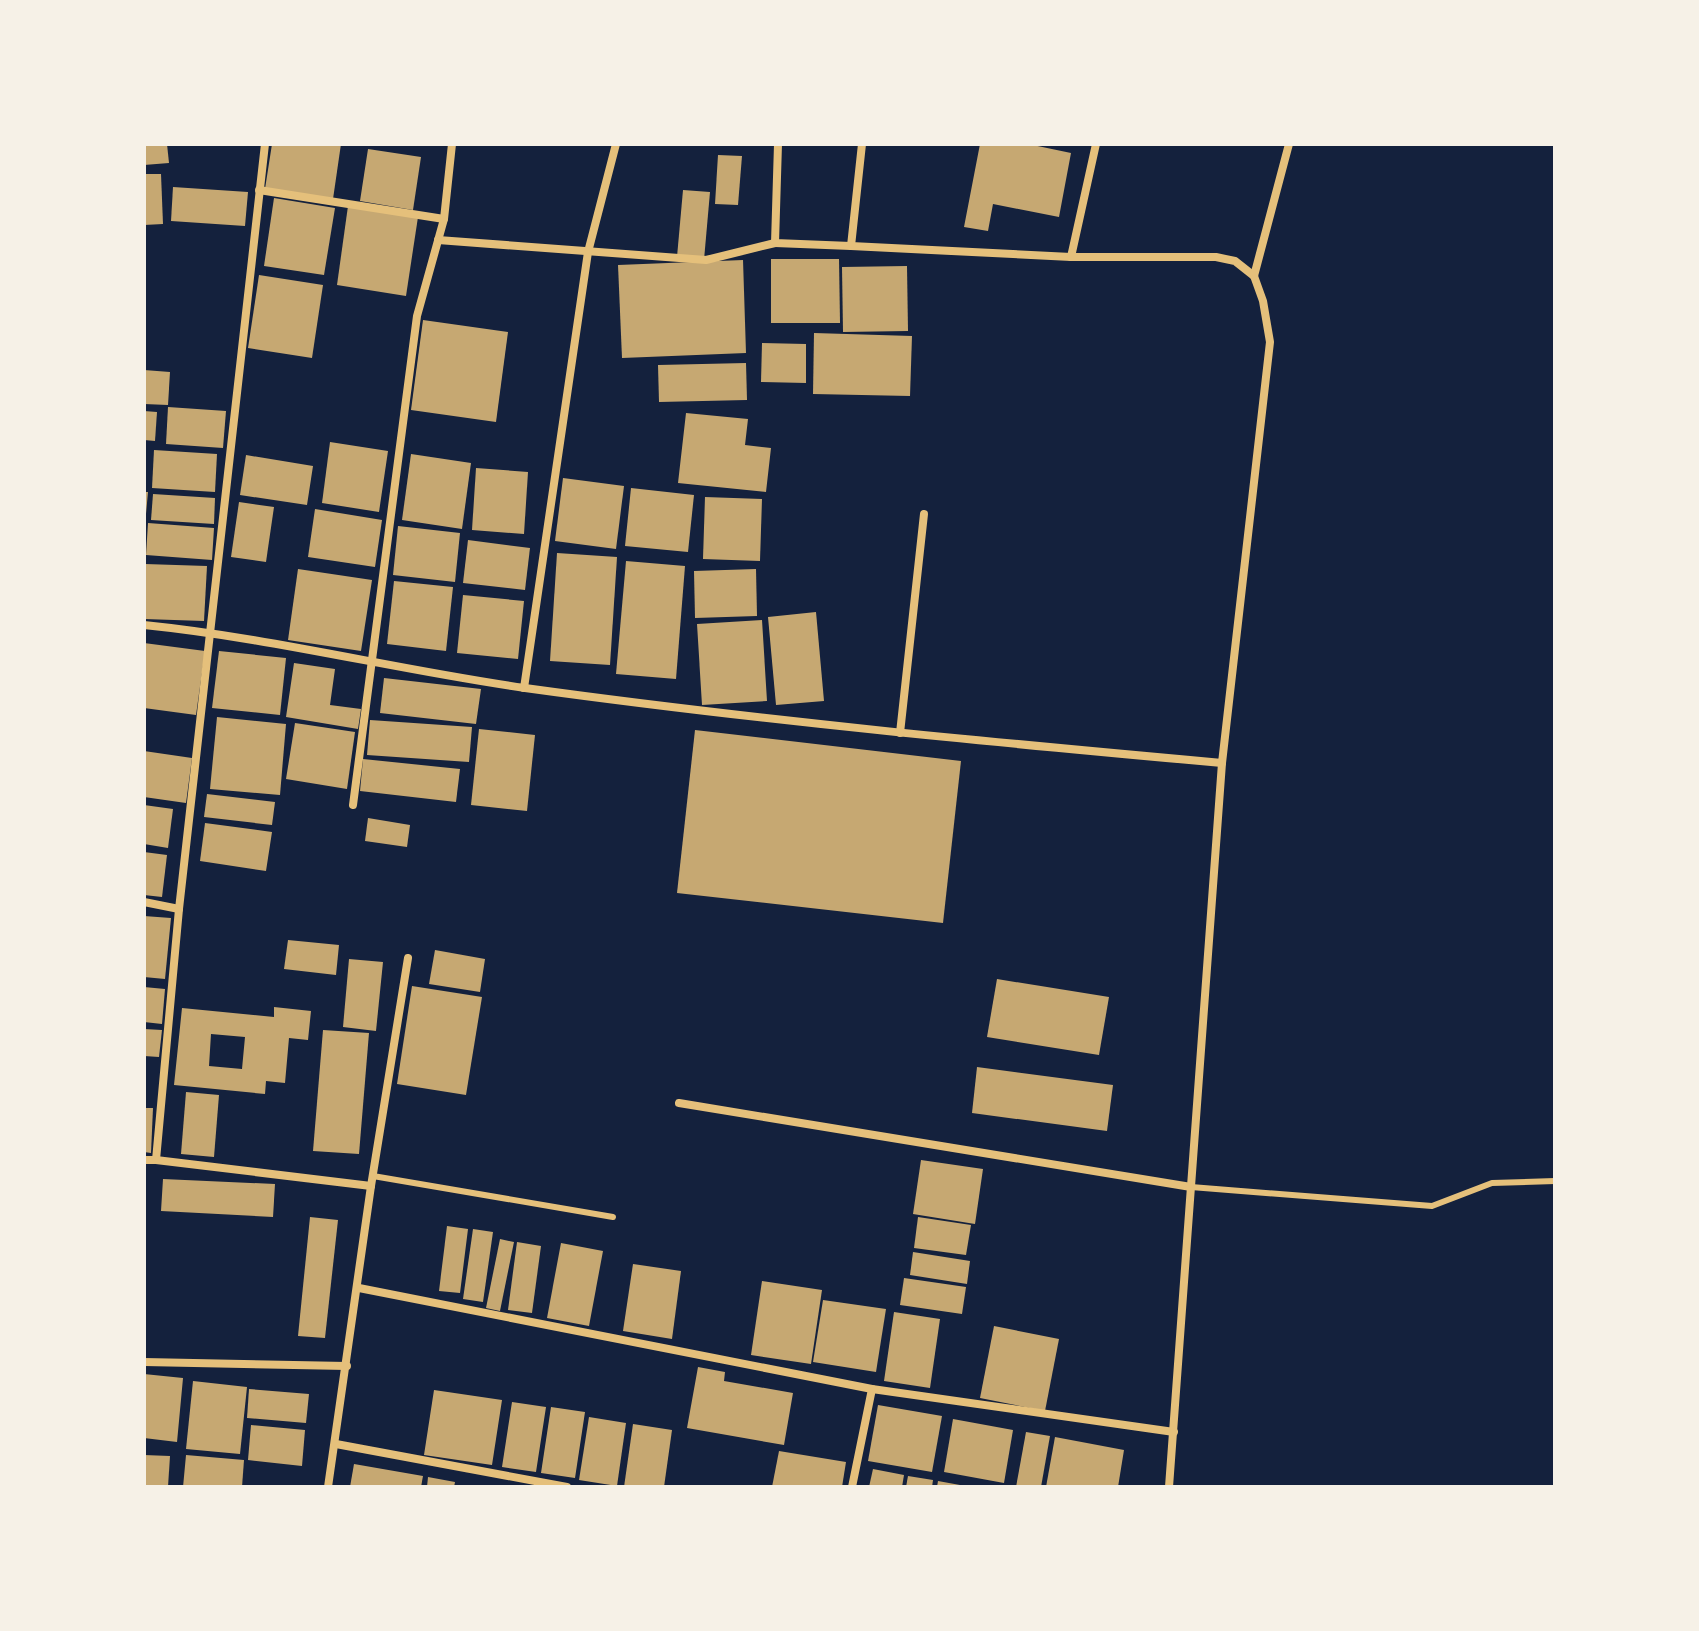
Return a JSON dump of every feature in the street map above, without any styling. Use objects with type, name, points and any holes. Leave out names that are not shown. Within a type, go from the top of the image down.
[{"type":"street","points":[[156,1160],[179,909],[265,144]]},
{"type":"street","points":[[353,805],[417,316],[444,219],[452,144]]},
{"type":"street","points":[[524,688],[588,252],[616,144]]},
{"type":"street","points":[[775,243],[778,144]]},
{"type":"street","points":[[851,246],[862,144]]},
{"type":"street","points":[[1071,257],[1096,144]]},
{"type":"street","points":[[1254,276],[1289,144]]},
{"type":"street","points":[[259,190],[444,219]]},
{"type":"street","points":[[438,240],[706,260],[775,243],[1071,257],[1216,257],[1235,261],[1254,276],[1263,301],[1270,342],[1222,763],[1169,1487]]},
{"type":"street","points":[[900,733],[924,514]]},
{"type":"street","points":[[144,625],[209,632],[524,688],[900,733],[1222,763]]},
{"type":"street","points":[[144,902],[179,909]]},
{"type":"street","points":[[328,1487],[408,958]]},
{"type":"street","points":[[679,1103],[1191,1187]]},
{"type":"street","points":[[144,1160],[372,1181]]},
{"type":"street","points":[[359,1288],[872,1389],[1174,1432]]},
{"type":"street","points":[[144,1362],[347,1366]]},
{"type":"street","points":[[852,1487],[872,1389]]},
{"type":"street","points":[[336,1444],[567,1487]]},
{"type":"lane","points":[[372,1181],[613,1217]]},
{"type":"lane","points":[[1191,1187],[1432,1206],[1492,1183],[1555,1181]]},
{"type":"building","points":[[144,144],[167,144],[169,163],[144,165]]},
{"type":"building","points":[[272,144],[341,144],[333,199],[265,189]]},
{"type":"building","points":[[980,144],[1028,144],[1071,153],[1059,217],[993,204],[988,231],[964,227]]},
{"type":"building","points":[[368,149],[421,157],[413,210],[360,201]]},
{"type":"building","points":[[718,155],[742,156],[738,205],[715,204]]},
{"type":"building","points":[[144,174],[161,174],[163,224],[144,225]]},
{"type":"building","points":[[173,187],[248,192],[245,226],[171,221]]},
{"type":"building","points":[[683,190],[710,192],[704,260],[677,257]]},
{"type":"building","points":[[274,198],[335,208],[324,275],[264,266]]},
{"type":"building","points":[[348,206],[418,217],[406,296],[337,285]]},
{"type":"building","points":[[771,259],[839,259],[840,323],[771,323]]},
{"type":"building","points":[[743,260],[746,353],[622,358],[618,265]]},
{"type":"building","points":[[907,266],[908,331],[843,332],[842,267]]},
{"type":"building","points":[[259,275],[323,285],[312,358],[248,348]]},
{"type":"building","points":[[423,320],[508,332],[496,422],[411,410]]},
{"type":"building","points":[[814,333],[912,336],[910,396],[813,394]]},
{"type":"building","points":[[762,343],[806,344],[806,383],[761,382]]},
{"type":"building","points":[[746,363],[747,400],[659,402],[658,365]]},
{"type":"building","points":[[144,370],[170,372],[168,405],[144,404]]},
{"type":"building","points":[[168,407],[226,411],[223,448],[166,444]]},
{"type":"building","points":[[144,411],[157,412],[155,441],[144,440]]},
{"type":"building","points":[[686,413],[748,419],[745,445],[771,448],[766,492],[678,483]]},
{"type":"building","points":[[330,442],[388,451],[379,512],[322,503]]},
{"type":"building","points":[[154,450],[217,454],[215,492],[152,488]]},
{"type":"building","points":[[411,454],[471,463],[462,529],[402,520]]},
{"type":"building","points":[[246,455],[313,466],[307,505],[240,495]]},
{"type":"building","points":[[476,468],[528,472],[524,534],[472,530]]},
{"type":"building","points":[[563,478],[624,486],[616,549],[555,541]]},
{"type":"building","points":[[631,488],[694,495],[688,552],[625,546]]},
{"type":"building","points":[[144,492],[148,492],[146,514],[144,514]]},
{"type":"building","points":[[153,494],[215,498],[214,524],[151,520]]},
{"type":"building","points":[[705,497],[762,499],[760,561],[703,559]]},
{"type":"building","points":[[239,502],[274,507],[266,562],[231,557]]},
{"type":"building","points":[[315,509],[382,520],[375,567],[308,557]]},
{"type":"building","points":[[148,523],[214,528],[212,560],[146,555]]},
{"type":"building","points":[[398,526],[460,533],[455,582],[393,575]]},
{"type":"building","points":[[468,540],[530,548],[525,590],[463,583]]},
{"type":"building","points":[[557,553],[617,557],[610,665],[550,661]]},
{"type":"building","points":[[626,561],[685,566],[676,679],[616,674]]},
{"type":"building","points":[[145,564],[207,566],[204,621],[144,619]]},
{"type":"building","points":[[298,569],[372,580],[361,651],[288,640]]},
{"type":"building","points":[[756,569],[757,616],[695,618],[694,571]]},
{"type":"building","points":[[394,581],[453,587],[446,651],[387,644]]},
{"type":"building","points":[[463,595],[524,601],[518,659],[457,653]]},
{"type":"building","points":[[816,612],[824,701],[776,705],[768,617]]},
{"type":"building","points":[[762,620],[767,701],[702,705],[697,624]]},
{"type":"building","points":[[144,643],[205,651],[196,715],[144,708]]},
{"type":"building","points":[[219,651],[286,658],[280,715],[212,708]]},
{"type":"building","points":[[294,663],[335,669],[330,705],[361,709],[358,729],[286,717]]},
{"type":"building","points":[[384,678],[481,689],[476,724],[380,713]]},
{"type":"building","points":[[217,717],[286,724],[280,795],[210,789]]},
{"type":"building","points":[[370,720],[472,727],[469,762],[367,755]]},
{"type":"building","points":[[295,723],[355,732],[347,789],[286,779]]},
{"type":"building","points":[[479,729],[535,735],[527,811],[471,805]]},
{"type":"building","points":[[695,730],[961,761],[943,923],[677,893]]},
{"type":"building","points":[[144,751],[192,758],[186,803],[144,797]]},
{"type":"building","points":[[363,759],[460,769],[456,802],[360,791]]},
{"type":"building","points":[[207,794],[275,802],[272,825],[204,817]]},
{"type":"building","points":[[144,805],[173,809],[168,848],[144,844]]},
{"type":"building","points":[[368,818],[410,825],[407,847],[365,841]]},
{"type":"building","points":[[205,823],[272,832],[266,871],[200,861]]},
{"type":"building","points":[[144,852],[167,855],[162,897],[144,895]]},
{"type":"building","points":[[144,916],[171,918],[165,979],[144,977]]},
{"type":"building","points":[[288,940],[339,945],[336,975],[284,969]]},
{"type":"building","points":[[435,950],[485,959],[480,992],[429,984]]},
{"type":"building","points":[[349,959],[383,962],[376,1031],[343,1027]]},
{"type":"building","points":[[997,979],[1109,997],[1099,1055],[987,1037]]},
{"type":"building","points":[[412,986],[482,997],[466,1095],[397,1084]]},
{"type":"building","points":[[144,987],[165,989],[162,1024],[144,1022]]},
{"type":"building","points":[[274,1007],[311,1011],[308,1040],[289,1038],[285,1083],[266,1081],[265,1094],[174,1085],[182,1008],[274,1017]],"holes":[[[211,1034],[245,1037],[242,1069],[209,1066]]]},
{"type":"building","points":[[144,1029],[162,1030],[159,1057],[144,1056]]},
{"type":"building","points":[[323,1030],[369,1033],[359,1154],[313,1151]]},
{"type":"building","points":[[977,1067],[1113,1085],[1107,1131],[972,1113]]},
{"type":"building","points":[[186,1092],[219,1095],[214,1157],[181,1154]]},
{"type":"building","points":[[144,1108],[153,1108],[151,1153],[144,1152]]},
{"type":"building","points":[[921,1160],[983,1169],[975,1224],[913,1214]]},
{"type":"building","points":[[163,1179],[275,1184],[273,1217],[161,1211]]},
{"type":"building","points":[[310,1217],[338,1220],[325,1338],[298,1336]]},
{"type":"building","points":[[918,1217],[971,1225],[966,1255],[914,1248]]},
{"type":"building","points":[[447,1226],[468,1229],[460,1293],[439,1291]]},
{"type":"building","points":[[473,1229],[493,1232],[483,1302],[463,1299]]},
{"type":"building","points":[[500,1239],[514,1242],[500,1311],[486,1308]]},
{"type":"building","points":[[517,1242],[541,1246],[532,1313],[508,1310]]},
{"type":"building","points":[[561,1243],[603,1251],[589,1326],[547,1318]]},
{"type":"building","points":[[913,1252],[970,1261],[967,1284],[910,1275]]},
{"type":"building","points":[[633,1264],[681,1271],[672,1339],[623,1331]]},
{"type":"building","points":[[904,1278],[966,1287],[962,1314],[900,1305]]},
{"type":"building","points":[[762,1281],[822,1290],[811,1364],[751,1355]]},
{"type":"building","points":[[823,1300],[886,1309],[876,1372],[813,1362]]},
{"type":"building","points":[[894,1312],[940,1319],[930,1388],[884,1381]]},
{"type":"building","points":[[994,1326],[1059,1339],[1045,1411],[980,1398]]},
{"type":"building","points":[[698,1367],[725,1372],[724,1381],[793,1393],[784,1445],[687,1428]]},
{"type":"building","points":[[144,1374],[183,1378],[177,1442],[144,1438]]},
{"type":"building","points":[[193,1381],[247,1387],[240,1454],[186,1449]]},
{"type":"building","points":[[249,1389],[309,1394],[306,1423],[247,1418]]},
{"type":"building","points":[[434,1390],[502,1400],[492,1465],[424,1455]]},
{"type":"building","points":[[512,1402],[546,1407],[536,1472],[502,1467]]},
{"type":"building","points":[[878,1405],[942,1416],[932,1472],[868,1461]]},
{"type":"building","points":[[551,1407],[585,1412],[575,1478],[541,1473]]},
{"type":"building","points":[[589,1417],[626,1423],[617,1486],[579,1480]]},
{"type":"building","points":[[953,1419],[1013,1430],[1004,1483],[944,1472]]},
{"type":"building","points":[[633,1424],[672,1430],[664,1487],[624,1487]]},
{"type":"building","points":[[251,1425],[305,1430],[302,1466],[248,1460]]},
{"type":"building","points":[[1026,1432],[1050,1436],[1041,1487],[1016,1487]]},
{"type":"building","points":[[1055,1437],[1124,1450],[1118,1487],[1046,1487]]},
{"type":"building","points":[[779,1451],[846,1462],[842,1487],[772,1487]]},
{"type":"building","points":[[144,1455],[170,1456],[168,1487],[144,1487]]},
{"type":"building","points":[[186,1455],[244,1460],[242,1487],[183,1487]]},
{"type":"building","points":[[354,1464],[423,1476],[421,1487],[350,1487]]},
{"type":"building","points":[[873,1469],[904,1475],[902,1487],[869,1487]]},
{"type":"building","points":[[908,1476],[933,1480],[932,1487],[906,1487]]},
{"type":"building","points":[[428,1477],[455,1482],[454,1487],[427,1487]]},
{"type":"building","points":[[938,1481],[960,1485],[960,1487],[937,1487]]}]
